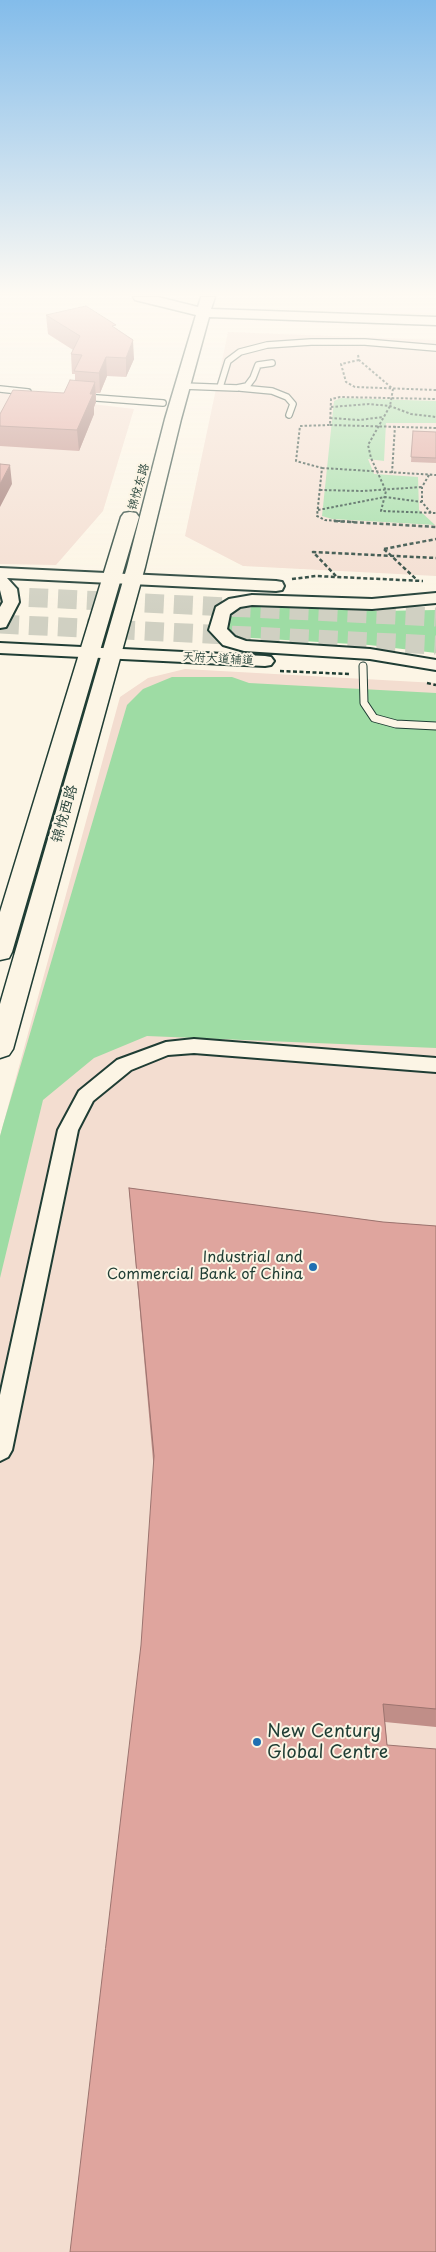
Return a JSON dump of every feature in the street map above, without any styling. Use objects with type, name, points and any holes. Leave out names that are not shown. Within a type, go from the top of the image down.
[{"type":"main road","name":"锦悦东路","points":[[122,578],[178,402]]},
{"type":"main road","name":"锦悦东路","points":[[148,456],[163,403]]},
{"type":"main road","name":"锦悦东路","points":[[122,578],[134,503]]},
{"type":"main road","name":"锦悦西路","points":[[0,952],[88,652],[122,578]]},
{"type":"main road","name":"锦悦西路","points":[[0,1049],[110,653],[122,578]]},
{"type":"street","points":[[0,573],[436,593]]},
{"type":"street","points":[[0,581],[9,589],[11,602],[0,623]]},
{"type":"street","points":[[436,598],[372,604],[252,600],[235,603],[222,611],[218,621],[218,630],[229,641],[244,646],[370,654],[436,665]]},
{"type":"street","name":"天府大道辅道","points":[[0,648],[436,670]]},
{"type":"street","points":[[0,1450],[68,1130],[86,1096],[124,1066],[166,1049],[194,1046],[436,1065]]},
{"type":"lane","points":[[150,402],[163,403]]},
{"type":"lane","points":[[289,415],[293,404],[291,402]]},
{"type":"lane","points":[[363,666],[364,703],[374,718],[396,724],[436,726]]},
{"type":"path","points":[[330,425],[331,402]]},
{"type":"path","points":[[391,402],[368,445],[371,458],[386,489],[381,511],[436,514]]},
{"type":"path","points":[[330,407],[369,404],[390,406],[411,414],[436,418]]},
{"type":"path","points":[[330,418],[359,420],[383,417]]},
{"type":"path","points":[[436,428],[378,425],[300,426],[296,461],[322,468],[436,475]]},
{"type":"path","points":[[392,473],[395,426]]},
{"type":"path","points":[[322,468],[317,516],[326,520],[436,527]]},
{"type":"path","points":[[422,502],[422,487],[430,475]]},
{"type":"path","points":[[320,490],[422,487]]},
{"type":"path","points":[[318,510],[385,497],[422,502],[432,513]]},
{"type":"path","points":[[417,580],[384,549],[436,540]]},
{"type":"path","points":[[336,577],[313,552],[436,558]]},
{"type":"shaded area","points":[[0,402],[76,402],[134,409],[103,511],[56,565],[0,564]]},
{"type":"shaded area","points":[[213,402],[436,402],[436,576],[243,566],[185,536]]},
{"type":"shaded area","points":[[185,669],[436,683],[436,2252],[0,2252],[0,1136],[120,697],[148,678]]},
{"type":"green space","points":[[334,402],[436,402],[436,423],[386,423],[384,461],[368,459],[374,474],[418,477],[419,510],[435,525],[332,519],[322,516]]},
{"type":"green space","points":[[247,605],[374,611],[436,610],[436,653],[369,645],[235,637],[225,630],[231,610]]},
{"type":"green space","points":[[172,677],[232,677],[249,683],[436,693],[436,1048],[147,1036],[94,1058],[43,1100],[0,1278],[0,1136],[3,1125],[127,705],[143,689]]},
{"type":"building","points":[[6,402],[89,402],[77,430],[0,426],[0,414]]},
{"type":"building","points":[[413,431],[436,432],[436,458],[411,457]]},
{"type":"building","points":[[0,464],[10,465],[0,484]]},
{"type":"building","name":"New Century Global Centre","points":[[129,1188],[383,1222],[436,1226],[436,1709],[383,1704],[387,1745],[436,1749],[436,2252],[70,2252],[141,1645],[154,1456]]},
{"type":"tunnel","points":[[0,596],[436,617]]},
{"type":"tunnel","points":[[0,624],[436,645]]},
{"type":"place","name":"Industrial and Commercial Bank of China","points":[[313,1267]]},
{"type":"place","name":"New Century Global Centre","points":[[257,1742]]}]
